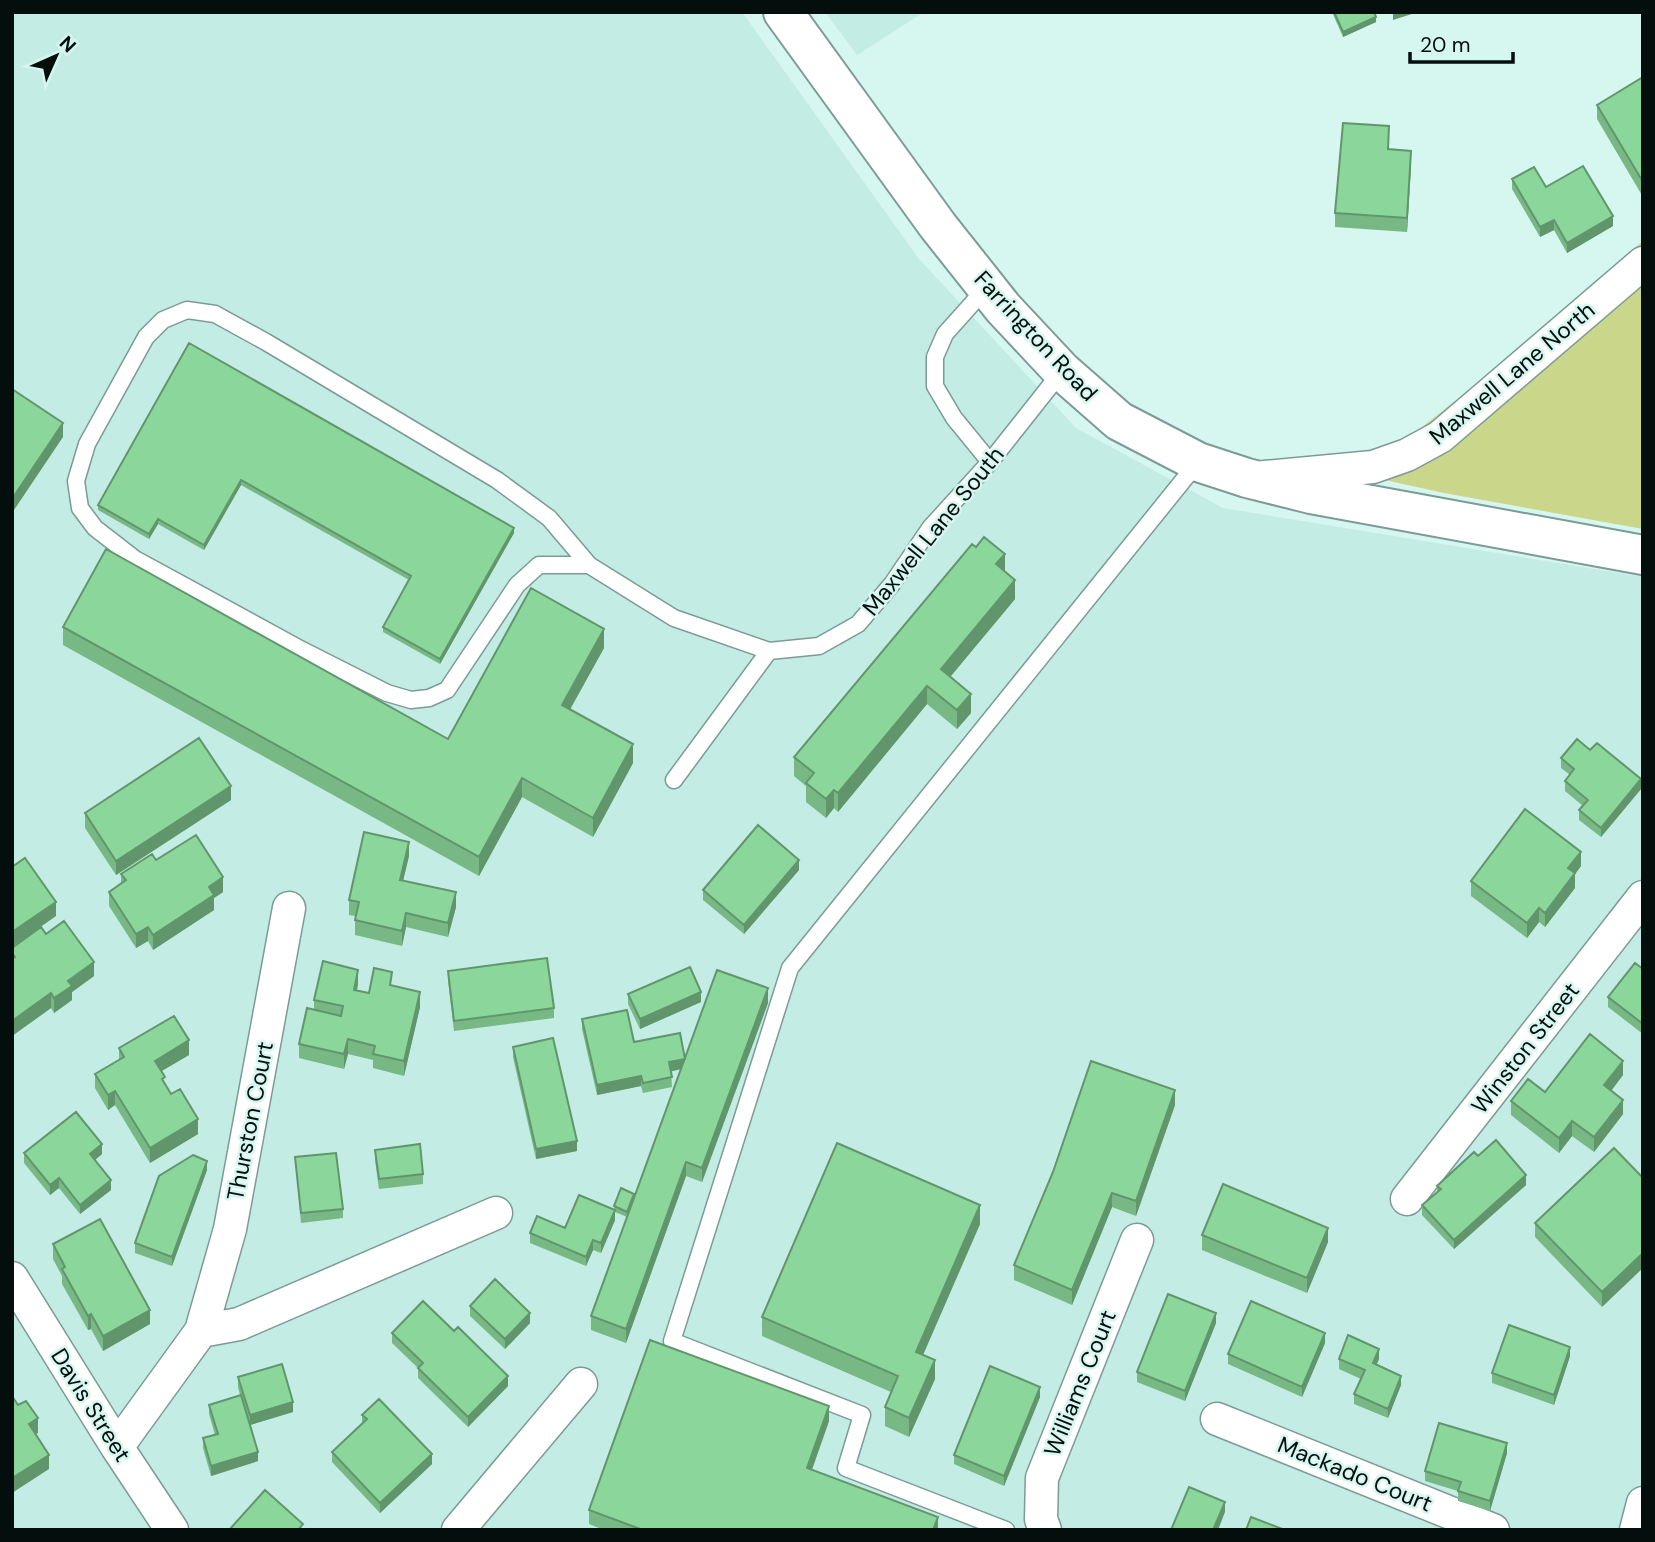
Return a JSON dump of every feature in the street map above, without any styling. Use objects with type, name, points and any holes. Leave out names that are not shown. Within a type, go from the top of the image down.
[{"type":"street","name":"Farrington Road","points":[[783,12],[938,226],[1003,308],[1062,371],[1119,421],[1198,462],[1247,478],[1311,494],[1643,555]]},
{"type":"street","name":"Maxwell Lane North","points":[[1247,478],[1373,467],[1407,455],[1440,437],[1643,263]]},
{"type":"street","name":"Winston Street","points":[[1407,1199],[1643,897]]},
{"type":"street","name":"Thurston Court","points":[[117,1447],[201,1331],[230,1229],[289,908]]},
{"type":"street","points":[[201,1331],[239,1324],[496,1213]]},
{"type":"street","name":"Williams Court","points":[[1045,1530],[1041,1519],[1042,1478],[1137,1240]]},
{"type":"street","name":"Davis Street","points":[[12,1278],[26,1328],[117,1447],[172,1530]]},
{"type":"street","points":[[458,1530],[581,1384]]},
{"type":"street","name":"Mackado Court","points":[[1217,1419],[1493,1530]]},
{"type":"street","points":[[1636,1530],[1643,1503]]},
{"type":"lane","points":[[988,287],[945,334],[935,357],[935,386],[954,418],[990,462]]},
{"type":"lane","points":[[187,310],[215,314],[498,480],[549,518],[589,565],[539,565],[517,585],[447,690],[429,698],[411,700],[387,693],[302,650],[135,559],[95,528],[79,508],[76,481],[87,444],[146,337],[163,320],[187,310]]},
{"type":"lane","name":"Maxwell Lane South","points":[[589,565],[674,618],[769,651],[819,646],[858,624],[892,584],[930,527],[990,462],[1062,371]]},
{"type":"lane","points":[[1006,1530],[846,1468],[862,1415],[672,1341],[790,968],[1198,462]]},
{"type":"lane","points":[[674,780],[769,651]]},
{"type":"shaded area","points":[[12,12],[742,12],[919,259],[1076,428],[1223,508],[1643,577],[1643,1530],[12,1530]]},
{"type":"shaded area","points":[[825,12],[924,12],[857,55]]},
{"type":"green space","points":[[1643,241],[1643,529],[1444,493],[1362,475],[1480,381]]},
{"type":"building","points":[[1334,12],[1374,12],[1376,17],[1343,32]]},
{"type":"building","points":[[1643,77],[1643,182],[1597,105]]},
{"type":"building","points":[[1343,123],[1389,126],[1388,149],[1411,151],[1407,218],[1335,213]]},
{"type":"building","points":[[1583,166],[1613,216],[1567,243],[1554,220],[1540,227],[1512,179],[1534,167],[1546,187]]},
{"type":"building","points":[[189,343],[514,528],[440,659],[383,627],[411,576],[241,480],[204,545],[158,519],[149,534],[98,505]]},
{"type":"building","points":[[12,389],[63,423],[12,499]]},
{"type":"building","points":[[984,537],[1005,554],[996,564],[1015,580],[941,669],[971,694],[957,710],[927,686],[838,793],[834,790],[826,799],[806,783],[814,773],[794,757],[972,544],[976,547]]},
{"type":"building","points":[[106,549],[448,739],[531,588],[604,629],[562,705],[633,744],[593,818],[522,778],[479,857],[63,627]]},
{"type":"building","points":[[199,738],[231,786],[116,861],[85,813]]},
{"type":"building","points":[[1577,739],[1590,750],[1597,743],[1641,779],[1601,828],[1579,810],[1588,800],[1565,781],[1574,769],[1561,758]]},
{"type":"building","points":[[1525,809],[1581,852],[1568,868],[1575,873],[1545,913],[1539,908],[1527,923],[1471,881]]},
{"type":"building","points":[[758,825],[799,860],[744,925],[703,890]]},
{"type":"building","points":[[364,832],[409,842],[400,880],[456,892],[448,923],[406,913],[402,931],[355,920],[359,902],[349,900]]},
{"type":"building","points":[[196,835],[223,877],[209,887],[214,895],[153,935],[148,927],[136,934],[109,892],[126,880],[121,874],[152,854],[156,860]]},
{"type":"building","points":[[25,858],[56,902],[12,932],[12,867]]},
{"type":"building","points":[[64,921],[94,962],[68,981],[72,986],[54,998],[51,993],[12,1021],[12,959],[15,957],[12,948],[41,927],[46,934]]},
{"type":"building","points":[[547,958],[554,1008],[454,1021],[448,971]]},
{"type":"building","points":[[323,961],[358,970],[354,990],[369,993],[374,968],[392,972],[390,985],[420,992],[404,1061],[373,1054],[375,1046],[348,1039],[344,1054],[299,1044],[307,1008],[341,1016],[343,1006],[314,1000]]},
{"type":"building","points":[[1635,963],[1643,969],[1643,1024],[1608,997]]},
{"type":"building","points":[[690,967],[701,992],[640,1019],[628,994]]},
{"type":"building","points":[[717,970],[768,988],[702,1168],[686,1162],[626,1329],[591,1316]]},
{"type":"building","points":[[627,1010],[634,1042],[680,1033],[685,1059],[669,1062],[672,1077],[643,1083],[641,1076],[597,1085],[582,1019]]},
{"type":"building","points":[[174,1016],[189,1040],[155,1061],[171,1094],[180,1089],[198,1119],[150,1148],[115,1091],[108,1095],[95,1074],[124,1057],[119,1048]]},
{"type":"building","points":[[1590,1034],[1623,1061],[1604,1085],[1623,1100],[1594,1137],[1572,1121],[1559,1138],[1511,1101],[1528,1079],[1545,1092]]},
{"type":"building","points":[[553,1038],[577,1141],[536,1149],[513,1047]]},
{"type":"building","points":[[1091,1061],[1175,1090],[1136,1201],[1112,1193],[1072,1290],[1014,1265],[1053,1172]]},
{"type":"building","points":[[76,1112],[102,1144],[90,1154],[111,1180],[80,1205],[59,1178],[50,1185],[24,1153]]},
{"type":"building","points":[[1496,1140],[1526,1175],[1454,1240],[1422,1205],[1441,1189],[1437,1186],[1474,1152],[1478,1156]]},
{"type":"building","points":[[837,1143],[980,1205],[916,1352],[935,1360],[909,1418],[885,1407],[898,1376],[762,1317]]},
{"type":"building","points":[[420,1144],[423,1174],[379,1179],[375,1150]]},
{"type":"building","points":[[1614,1148],[1643,1178],[1643,1253],[1602,1292],[1535,1223]]},
{"type":"building","points":[[336,1153],[343,1209],[301,1213],[295,1157]]},
{"type":"building","points":[[193,1155],[207,1161],[172,1257],[135,1243],[159,1176]]},
{"type":"building","points":[[1223,1184],[1328,1228],[1307,1278],[1202,1235]]},
{"type":"building","points":[[621,1188],[634,1194],[627,1212],[614,1206]]},
{"type":"building","points":[[579,1195],[615,1210],[601,1243],[593,1240],[586,1257],[530,1233],[537,1216],[565,1228]]},
{"type":"building","points":[[100,1219],[150,1310],[103,1336],[91,1314],[88,1316],[62,1269],[65,1267],[53,1244]]},
{"type":"building","points":[[495,1279],[530,1313],[505,1339],[470,1306]]},
{"type":"building","points":[[1168,1294],[1216,1313],[1185,1391],[1137,1372]]},
{"type":"building","points":[[423,1301],[454,1331],[458,1327],[508,1376],[468,1417],[418,1368],[423,1363],[392,1333]]},
{"type":"building","points":[[1251,1301],[1325,1333],[1302,1387],[1228,1354]]},
{"type":"building","points":[[1509,1325],[1570,1347],[1554,1395],[1492,1373]]},
{"type":"building","points":[[1348,1335],[1379,1349],[1373,1363],[1401,1376],[1388,1409],[1354,1394],[1365,1370],[1339,1359]]},
{"type":"building","points":[[650,1340],[829,1406],[807,1468],[938,1517],[933,1530],[643,1530],[589,1510]]},
{"type":"building","points":[[282,1364],[293,1402],[250,1415],[238,1377]]},
{"type":"building","points":[[990,1366],[1040,1387],[1004,1476],[954,1455]]},
{"type":"building","points":[[241,1395],[258,1452],[211,1466],[203,1438],[218,1434],[209,1405]]},
{"type":"building","points":[[12,1396],[18,1405],[26,1401],[38,1418],[29,1424],[49,1455],[12,1478]]},
{"type":"building","points":[[379,1399],[432,1454],[380,1503],[332,1452],[367,1419],[362,1415]]},
{"type":"building","points":[[1439,1423],[1507,1443],[1490,1501],[1458,1491],[1461,1482],[1425,1471]]},
{"type":"building","points":[[1189,1487],[1225,1502],[1213,1530],[1171,1530]]},
{"type":"building","points":[[265,1490],[303,1524],[298,1530],[229,1530]]},
{"type":"building","points":[[1251,1517],[1285,1530],[1246,1530]]}]
